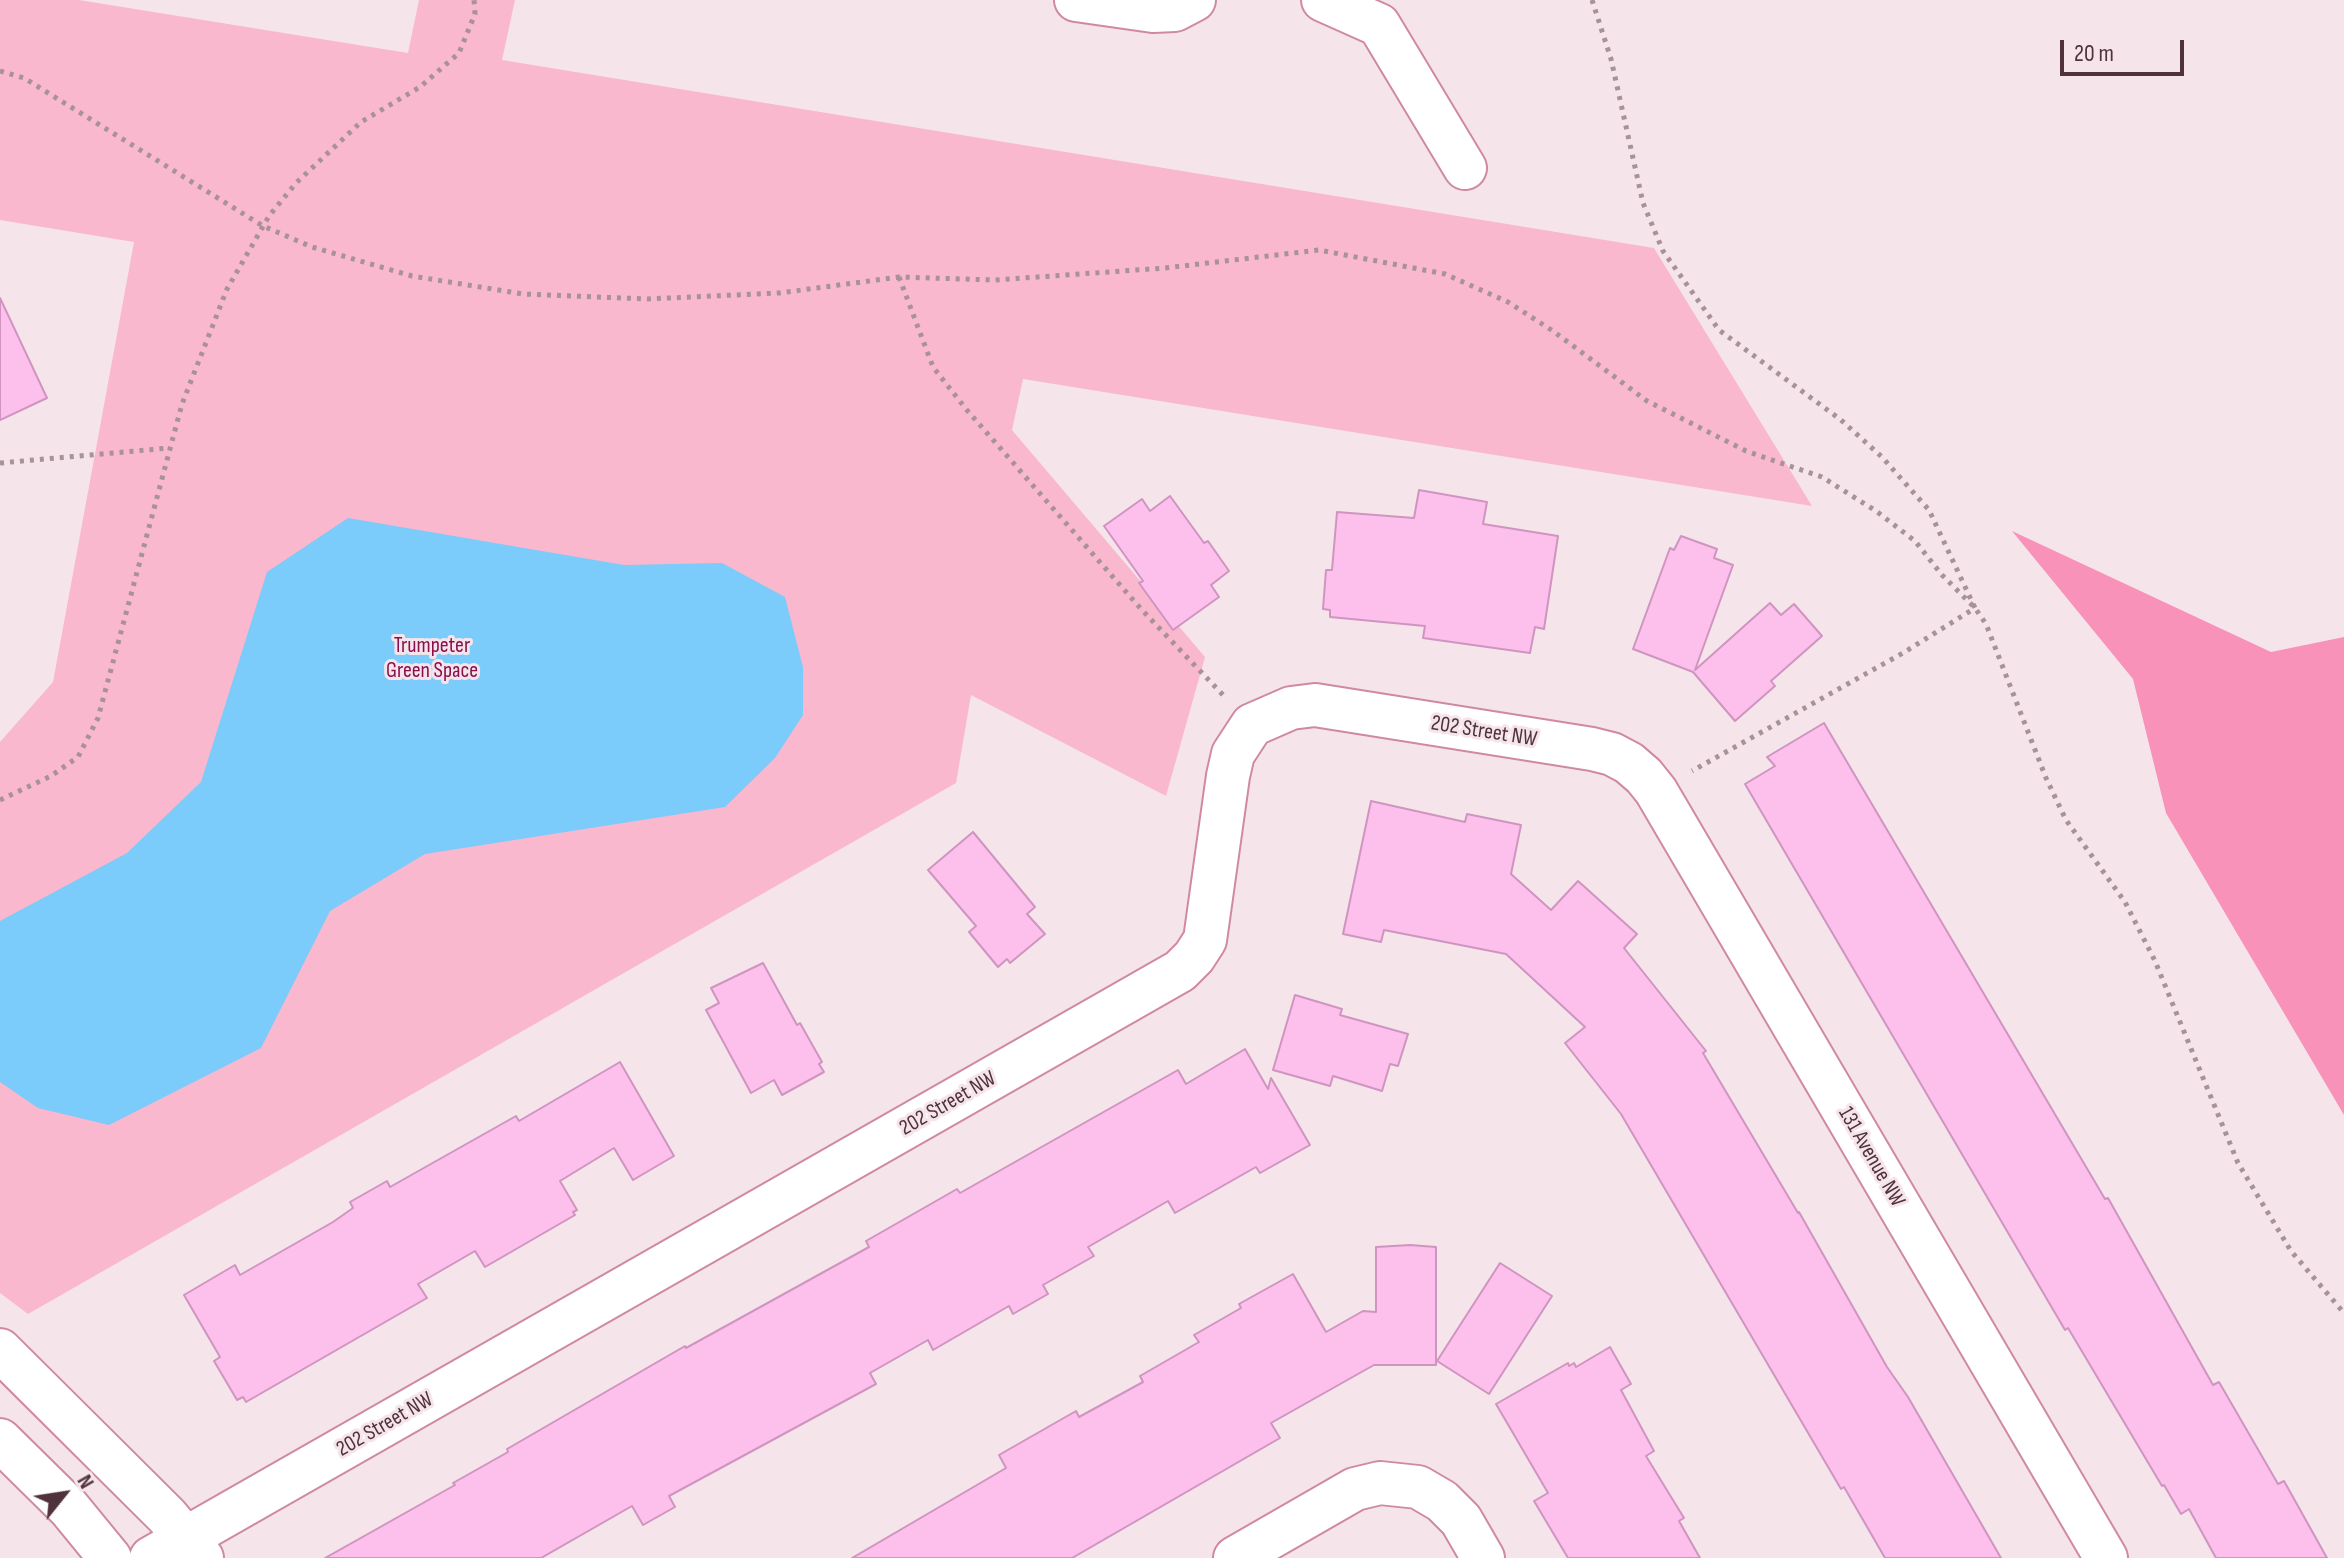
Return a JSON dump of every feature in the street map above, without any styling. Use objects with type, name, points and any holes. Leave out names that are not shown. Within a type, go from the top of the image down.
[{"type":"street","points":[[1076,0],[1153,11],[1175,10],[1194,0]]},
{"type":"street","points":[[1323,0],[1379,25],[1465,168]]},
{"type":"street","name":"202 Street NW","points":[[180,1551],[1180,971],[1205,940],[1228,776],[1233,754],[1252,725],[1291,708],[1315,705],[1592,749],[1612,754],[1643,777]]},
{"type":"street","name":"131 Avenue NW","points":[[1643,777],[2106,1558]]},
{"type":"street","points":[[0,1350],[145,1494],[180,1551]]},
{"type":"street","points":[[0,1440],[69,1508],[110,1558]]},
{"type":"street","points":[[1235,1558],[1355,1489],[1380,1483],[1418,1487],[1442,1501],[1461,1520],[1483,1558]]},
{"type":"path","points":[[0,800],[51,776],[78,757],[98,718],[182,404],[227,289],[263,226],[296,183],[361,122],[420,87],[459,53],[475,14],[474,0]]},
{"type":"path","points":[[1592,0],[1611,59],[1643,203],[1663,251],[1719,330],[1841,420],[1882,457],[1929,510],[1975,608],[1986,624],[2046,778],[2066,820],[2125,902],[2155,961],[2238,1163],[2291,1251],[2344,1313]]},
{"type":"path","points":[[0,71],[24,78],[263,226],[312,247],[412,276],[523,294],[647,299],[779,293],[899,277],[995,280],[1165,268],[1319,250],[1445,274],[1508,302],[1553,331],[1647,401],[1746,451],[1822,477],[1876,511],[1915,541],[1942,575],[1975,608]]},
{"type":"path","points":[[899,277],[933,367],[941,378],[1141,609],[1252,725]]},
{"type":"path","points":[[0,463],[169,448]]},
{"type":"path","points":[[1643,777],[1903,653],[1975,608]]},
{"type":"green space","name":"Trumpeter Green Space","points":[[0,0],[79,0],[408,53],[419,0],[515,0],[502,60],[1654,248],[1812,506],[1023,379],[1012,430],[1205,657],[1166,796],[971,695],[956,783],[28,1314],[0,1293],[0,742],[53,682],[134,242],[0,220]]},
{"type":"shaded area","points":[[2012,531],[2271,652],[2344,637],[2344,1115],[2166,813],[2133,679]]},
{"type":"water","points":[[348,518],[624,565],[722,563],[785,597],[803,667],[803,715],[775,758],[725,807],[425,854],[330,911],[261,1048],[109,1125],[38,1108],[0,1082],[0,921],[127,853],[201,782],[267,572]]},
{"type":"building","points":[[0,298],[47,398],[0,420]]},
{"type":"building","points":[[1419,490],[1487,502],[1483,524],[1558,536],[1544,629],[1535,627],[1530,653],[1423,638],[1425,626],[1330,617],[1330,610],[1323,609],[1326,570],[1332,570],[1337,512],[1414,518]]},
{"type":"building","points":[[1170,496],[1229,571],[1211,585],[1219,597],[1173,630],[1104,526],[1142,499],[1150,511]]},
{"type":"building","points":[[1681,536],[1717,549],[1714,558],[1733,565],[1695,670],[1770,603],[1781,615],[1794,604],[1822,636],[1771,681],[1775,686],[1735,721],[1693,672],[1633,649],[1670,548],[1674,550]]},
{"type":"building","points":[[1824,723],[2105,1199],[2108,1198],[2213,1385],[2219,1382],[2278,1484],[2284,1481],[2327,1558],[2216,1558],[2189,1509],[2181,1514],[2162,1486],[2068,1328],[2065,1330],[1745,784],[1775,766],[1767,757]]},
{"type":"building","points":[[1371,801],[1465,822],[1467,814],[1521,825],[1511,874],[1551,910],[1578,881],[1637,934],[1624,948],[1706,1051],[1703,1053],[2001,1558],[1885,1558],[1844,1487],[1841,1489],[1621,1114],[1565,1043],[1585,1027],[1506,954],[1384,930],[1381,942],[1343,934]]},
{"type":"building","points":[[973,832],[1035,907],[1027,914],[1045,934],[1010,963],[1007,959],[998,967],[969,932],[976,926],[928,870]]},
{"type":"building","points":[[763,963],[797,1025],[800,1023],[822,1062],[819,1064],[824,1072],[782,1095],[774,1080],[751,1093],[706,1010],[719,1003],[711,988]]},
{"type":"building","points":[[1295,995],[1342,1009],[1340,1015],[1408,1034],[1398,1066],[1390,1064],[1382,1091],[1333,1076],[1330,1086],[1273,1070]]},
{"type":"building","points":[[1245,1049],[1268,1089],[1271,1078],[1310,1145],[1260,1173],[1256,1167],[1175,1213],[1168,1201],[1088,1247],[1094,1256],[1043,1285],[1048,1294],[1013,1314],[1009,1306],[933,1350],[928,1340],[870,1373],[876,1384],[669,1496],[675,1507],[643,1525],[632,1506],[541,1558],[325,1558],[455,1485],[453,1483],[508,1452],[507,1449],[685,1346],[869,1247],[866,1241],[957,1189],[960,1193],[1178,1070],[1186,1084]]},
{"type":"building","points":[[620,1062],[674,1156],[633,1180],[614,1148],[560,1181],[577,1210],[573,1212],[575,1215],[485,1267],[475,1251],[418,1284],[427,1298],[246,1402],[243,1397],[237,1400],[214,1361],[220,1357],[184,1295],[235,1265],[240,1275],[333,1222],[353,1208],[350,1202],[387,1181],[390,1187],[516,1116],[519,1121]]},
{"type":"building","points":[[1376,1247],[1436,1247],[1436,1365],[1374,1365],[1271,1423],[1280,1438],[1072,1558],[852,1558],[1006,1468],[999,1455],[1076,1411],[1079,1417],[1143,1382],[1140,1376],[1199,1342],[1194,1335],[1241,1308],[1239,1304],[1293,1274],[1326,1332],[1363,1311],[1376,1312]]},
{"type":"building","points":[[1500,1263],[1552,1296],[1489,1394],[1437,1361]]},
{"type":"building","points":[[1610,1347],[1631,1384],[1621,1390],[1654,1451],[1646,1456],[1684,1518],[1679,1521],[1700,1558],[1568,1558],[1534,1501],[1548,1493],[1496,1404],[1568,1363],[1569,1366],[1574,1363],[1576,1367]]}]
